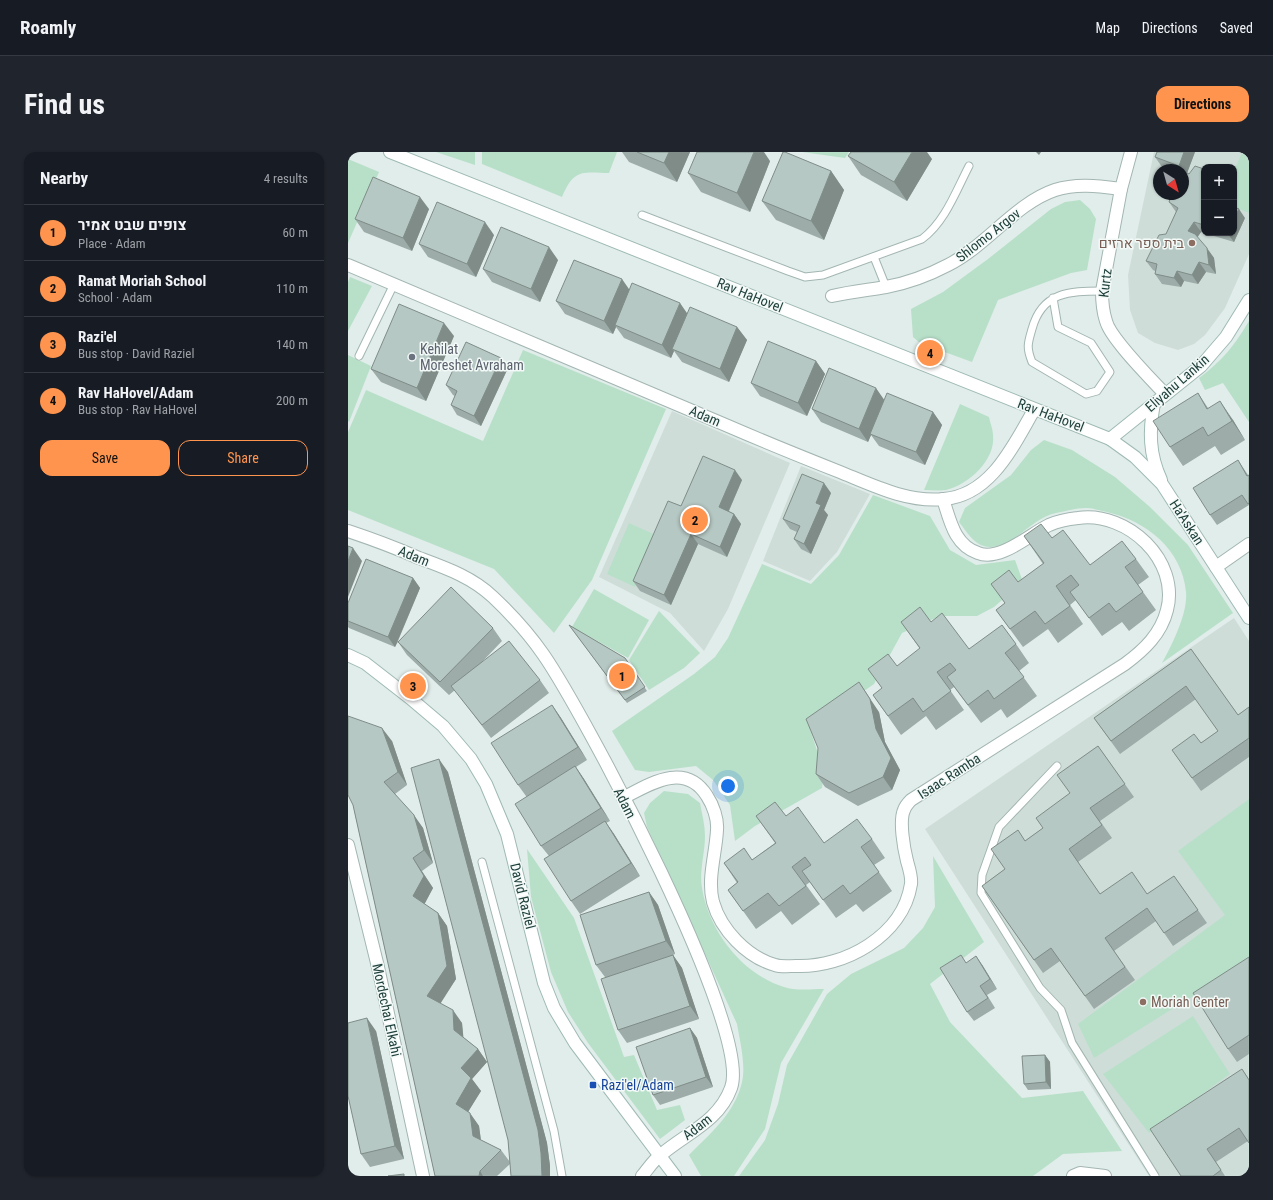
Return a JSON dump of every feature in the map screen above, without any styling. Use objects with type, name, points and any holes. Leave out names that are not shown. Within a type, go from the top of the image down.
[{"type":"street","name":"Rav HaHovel","points":[[390,152],[1034,410],[1110,439]]},
{"type":"street","name":"Kurtz","points":[[1131,152],[1121,189],[1102,291],[1102,305],[1106,321],[1116,340],[1164,394]]},
{"type":"street","name":"Shlomo Argov","points":[[832,296],[855,290],[886,287],[920,278],[950,264],[985,241],[1029,203],[1054,190],[1090,185],[1121,189]]},
{"type":"street","name":"Adam","points":[[348,265],[798,456],[882,489],[908,496],[944,499],[963,495],[981,485],[992,474],[1016,441],[1034,410]]},
{"type":"street","name":"Eliyahu Lankin","points":[[1110,439],[1164,394],[1201,366],[1226,337],[1249,300]]},
{"type":"street","points":[[1154,403],[1150,424],[1152,457],[1168,493]]},
{"type":"street","name":"Ha'Askan","points":[[1110,439],[1154,475],[1168,493],[1249,618]]},
{"type":"street","name":"Isaac Ramba","points":[[623,798],[655,781],[671,777],[694,782],[704,790],[711,802],[718,828],[712,878],[713,903],[724,925],[732,935],[740,944],[762,960],[775,965],[805,967],[826,964],[848,956],[873,941],[889,929],[901,914],[909,898],[912,882],[903,842],[902,823],[903,810],[911,800],[1142,652],[1161,626],[1170,597],[1169,582],[1157,555],[1142,539],[1114,522],[1081,517],[1063,520],[1049,525],[1006,550],[991,555],[978,554],[966,547],[958,538],[944,499]]},
{"type":"street","name":"Adam","points":[[348,531],[371,538],[457,573],[477,583],[494,598],[528,634],[543,655],[589,732],[672,895],[694,945],[719,1012],[730,1053],[733,1071],[732,1087],[711,1119],[660,1155]]},
{"type":"street","points":[[1216,566],[1249,544]]},
{"type":"street","name":"David Raziel","points":[[348,655],[365,663],[410,698],[443,726],[471,759],[486,784],[507,834],[544,983],[554,1008],[575,1043],[660,1155],[671,1172]]},
{"type":"street","name":"Mordechai Elkahi","points":[[348,845],[378,967],[423,1176]]},
{"type":"street","points":[[642,1176],[660,1155]]},
{"type":"street","points":[[1073,1176],[1080,1174],[1105,1176]]},
{"type":"lane","points":[[642,216],[805,277],[823,275],[922,239],[930,233],[942,218],[969,166]]},
{"type":"lane","points":[[874,257],[886,287]]},
{"type":"lane","points":[[359,356],[394,284]]},
{"type":"lane","points":[[1053,298],[1058,327],[1091,342],[1110,372],[1097,391],[1086,394],[1032,362],[1027,347],[1032,326],[1041,307],[1053,298],[1073,291],[1102,291]]},
{"type":"lane","points":[[1057,766],[999,827],[982,875],[981,893],[1040,988],[1061,1010],[1072,1043],[1155,1176]]},
{"type":"lane","points":[[482,862],[554,1131],[562,1176]]},
{"type":"shaded area","name":"בית ספר ארזים","points":[[1154,152],[1249,152],[1249,254],[1225,308],[1205,335],[1194,344],[1178,350],[1155,343],[1138,333],[1130,310],[1128,275]]},
{"type":"shaded area","points":[[672,411],[790,463],[728,609],[704,651],[670,613],[599,577]]},
{"type":"shaded area","points":[[801,466],[870,494],[837,552],[810,581],[763,561]]},
{"type":"shaded area","name":"Moriah Center","points":[[1234,618],[1249,641],[1249,1176],[1149,1176],[925,829]]},
{"type":"green space","points":[[436,152],[475,152],[475,165]]},
{"type":"green space","points":[[482,152],[617,152],[609,173],[592,172],[580,174],[570,181],[562,197],[482,164]]},
{"type":"green space","points":[[802,152],[849,152],[845,158]]},
{"type":"green space","points":[[1242,152],[1249,152],[1249,213],[1237,208],[1237,164]]},
{"type":"green space","points":[[348,159],[379,172],[348,243]]},
{"type":"green space","points":[[1080,200],[1090,209],[1096,219],[1087,270],[1071,273],[998,300],[972,362],[920,343],[913,337],[911,309],[943,292],[988,259],[1051,209],[1065,202]]},
{"type":"green space","points":[[350,277],[372,286],[348,331],[348,282]]},
{"type":"green space","points":[[1249,321],[1249,422],[1223,383],[1205,390],[1199,378],[1215,365],[1227,352]]},
{"type":"green space","points":[[523,350],[666,409],[592,580],[554,633],[494,569],[348,510],[348,432],[366,390],[483,441]]},
{"type":"green space","points":[[348,355],[371,366],[349,422],[348,421]]},
{"type":"green space","points":[[960,404],[989,417],[993,430],[993,444],[990,453],[979,470],[963,483],[946,490],[924,490]]},
{"type":"green space","points":[[1044,440],[1072,450],[1115,477],[1150,507],[1188,545],[1233,613],[1162,663],[1175,638],[1182,619],[1186,592],[1183,577],[1170,550],[1160,539],[1148,530],[1121,516],[1094,509],[1083,508],[1047,516],[1008,542],[1000,545],[986,547],[972,539],[959,522],[965,508],[1011,475],[1031,450]]},
{"type":"green space","points":[[873,495],[930,516],[950,550],[976,565],[1015,560],[1023,582],[994,607],[977,616],[940,616],[902,633],[874,684],[810,729],[824,772],[822,788],[755,826],[735,841],[730,805],[713,780],[696,766],[649,772],[635,770],[612,731],[694,674],[715,657],[728,638],[762,564],[811,584],[839,555]]},
{"type":"green space","points":[[629,523],[658,536],[635,587],[607,574]]},
{"type":"green space","points":[[594,589],[649,620],[628,658],[572,627]]},
{"type":"green space","points":[[659,611],[700,653],[684,668],[649,690],[629,660]]},
{"type":"green space","points":[[664,791],[688,794],[700,803],[705,836],[701,876],[702,888],[712,920],[730,949],[754,972],[769,981],[793,989],[824,989],[781,1063],[765,1129],[734,1176],[701,1176],[689,1155],[721,1122],[734,1104],[742,1082],[743,1061],[737,1024],[647,827],[644,813],[650,803]]},
{"type":"green space","points":[[1249,799],[1249,961],[1094,1058],[1078,1024],[1225,915],[1178,851]]},
{"type":"green space","points":[[527,849],[574,918],[624,1057],[634,1055],[657,1110],[680,1105],[685,1120],[660,1139],[588,1043],[568,1012],[551,972],[531,897]]},
{"type":"green space","points":[[933,856],[984,942],[930,984],[950,1022],[1022,1098],[1083,1091],[1122,1151],[1063,1154],[1033,1176],[739,1176],[765,1140],[778,1104],[787,1065],[827,994],[851,974],[904,948],[923,928],[935,907]]},
{"type":"green space","points":[[1193,1016],[1230,1074],[1149,1133],[1103,1074]]},
{"type":"building","points":[[637,152],[669,152],[664,163]]},
{"type":"building","points":[[697,152],[754,152],[737,193],[688,173]]},
{"type":"building","points":[[783,152],[831,171],[811,221],[762,201]]},
{"type":"building","points":[[851,152],[912,152],[894,182],[848,156]]},
{"type":"building","points":[[1157,152],[1184,152],[1180,164],[1174,164],[1155,157]]},
{"type":"building","name":"בית ספר ארזים","points":[[1195,166],[1201,168],[1201,224],[1194,222],[1188,231],[1195,234],[1207,248],[1209,265],[1199,262],[1192,275],[1177,271],[1174,278],[1155,274],[1157,264],[1146,261],[1159,235],[1166,234],[1178,208],[1169,202],[1170,200],[1189,200],[1189,174]]},
{"type":"building","points":[[373,177],[420,197],[403,238],[355,219]]},
{"type":"building","points":[[437,202],[485,222],[467,264],[419,244]]},
{"type":"building","points":[[501,227],[549,247],[531,289],[483,269]]},
{"type":"building","points":[[574,260],[622,279],[604,321],[556,301]]},
{"type":"building","points":[[632,283],[680,303],[662,345],[615,325]]},
{"type":"building","points":[[399,304],[444,323],[417,388],[371,369]]},
{"type":"building","points":[[690,307],[737,327],[720,369],[672,349]]},
{"type":"building","points":[[768,341],[816,361],[798,403],[751,383]]},
{"type":"building","points":[[466,342],[501,358],[474,416],[451,405],[457,391],[446,385]]},
{"type":"building","points":[[829,368],[876,388],[859,429],[812,409]]},
{"type":"building","points":[[887,393],[933,412],[916,452],[870,434]]},
{"type":"building","points":[[1198,393],[1207,409],[1220,401],[1232,421],[1208,436],[1203,427],[1170,447],[1153,421]]},
{"type":"building","points":[[703,456],[735,470],[719,507],[734,514],[720,547],[691,534],[664,595],[633,581],[668,501],[681,506]]},
{"type":"building","points":[[1238,460],[1247,476],[1249,475],[1249,503],[1248,504],[1242,495],[1210,515],[1193,488]]},
{"type":"building","points":[[802,474],[824,483],[816,503],[821,505],[804,544],[794,539],[800,526],[783,519]]},
{"type":"building","points":[[1041,524],[1052,538],[1063,530],[1090,565],[1122,541],[1136,559],[1125,567],[1143,592],[1116,612],[1109,603],[1089,618],[1070,592],[1079,585],[1071,575],[1056,586],[1070,606],[1045,624],[1035,611],[1010,629],[996,610],[1005,603],[991,584],[1009,570],[1018,582],[1044,563],[1024,536]]},
{"type":"building","points":[[348,546],[353,548],[348,561]]},
{"type":"building","points":[[366,559],[413,578],[388,637],[348,621],[348,603]]},
{"type":"building","points":[[451,587],[493,628],[440,682],[398,642]]},
{"type":"building","points":[[920,607],[931,622],[942,613],[969,649],[1002,625],[1016,644],[1005,653],[1024,677],[994,699],[988,690],[968,705],[947,677],[956,670],[950,663],[937,672],[951,691],[923,712],[913,698],[888,716],[873,695],[882,688],[868,669],[888,654],[897,666],[920,648],[901,622]]},
{"type":"building","points":[[569,625],[625,658],[645,687],[625,700]]},
{"type":"building","points":[[509,641],[540,680],[482,725],[451,686]]},
{"type":"building","points":[[1191,649],[1238,715],[1249,707],[1249,738],[1192,778],[1172,750],[1194,734],[1201,743],[1218,731],[1186,686],[1111,741],[1094,718]]},
{"type":"building","points":[[859,682],[870,699],[876,729],[891,758],[883,777],[849,793],[816,774],[818,748],[806,719]]},
{"type":"building","points":[[552,705],[578,747],[518,785],[491,743]]},
{"type":"building","points":[[348,716],[382,728],[398,772],[384,782],[414,815],[424,850],[413,858],[424,876],[413,896],[438,913],[447,966],[427,996],[453,1010],[454,1030],[478,1049],[461,1068],[471,1078],[456,1104],[470,1113],[473,1136],[501,1150],[480,1171],[479,1176],[435,1176],[353,805],[348,795]]},
{"type":"building","points":[[1098,746],[1125,784],[1090,808],[1102,825],[1069,849],[1100,894],[1132,872],[1147,894],[1174,876],[1198,910],[1164,933],[1147,908],[1105,938],[1125,967],[1085,996],[1051,948],[1034,960],[982,886],[1005,869],[991,849],[1018,830],[1025,841],[1043,828],[1036,818],[1070,793],[1057,775]]},
{"type":"building","points":[[439,759],[538,1130],[542,1176],[511,1176],[508,1140],[411,768]]},
{"type":"building","points":[[575,766],[601,808],[541,846],[515,804]]},
{"type":"building","points":[[775,802],[786,816],[798,807],[824,843],[857,819],[872,839],[861,847],[879,872],[850,894],[843,885],[823,900],[802,871],[811,865],[805,857],[792,867],[806,886],[779,906],[768,893],[743,911],[728,890],[738,882],[724,863],[744,848],[752,860],[776,843],[756,816]]},
{"type":"building","points":[[605,821],[631,863],[571,901],[544,859]]},
{"type":"building","points":[[649,892],[666,941],[596,965],[580,915]]},
{"type":"building","points":[[673,955],[690,1006],[618,1030],[601,979]]},
{"type":"building","points":[[961,955],[966,963],[976,956],[990,979],[980,986],[988,998],[967,1012],[940,968]]},
{"type":"building","points":[[1249,957],[1249,1035],[1228,1049],[1193,993]]},
{"type":"building","points":[[367,1018],[395,1146],[361,1154],[348,1096],[348,1023]]},
{"type":"building","points":[[690,1028],[706,1077],[653,1095],[636,1047]]},
{"type":"building","points":[[1045,1055],[1046,1082],[1024,1084],[1022,1056]]},
{"type":"building","points":[[1242,1069],[1249,1080],[1249,1143],[1239,1128],[1207,1149],[1221,1170],[1213,1176],[1181,1176],[1150,1129]]},
{"type":"building","points":[[404,1174],[404,1176],[388,1176]]},
{"type":"place","name":"בית ספר ארזים","points":[[1192,243]]},
{"type":"place","name":"Rav HaHovel/Adam","points":[[930,353]]},
{"type":"place","name":"Kehilat Moreshet Avraham","points":[[412,357]]},
{"type":"place","name":"Ramat Moriah School","points":[[695,520]]},
{"type":"place","name":"צופים שבט אמיר","points":[[622,676]]},
{"type":"place","name":"Razi'el","points":[[413,686]]},
{"type":"place","name":"Moriah Center","points":[[1143,1002]]},
{"type":"place","name":"Razi'el/Adam","points":[[593,1085]]}]
